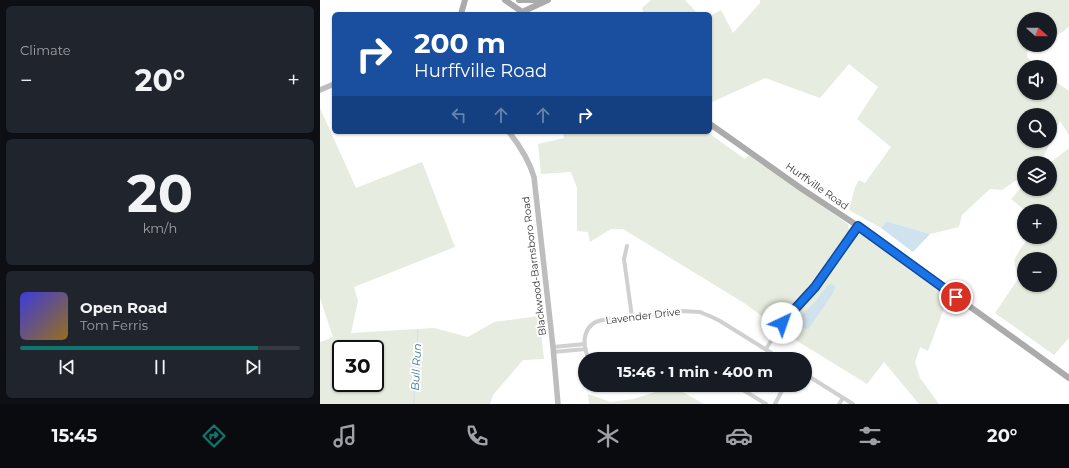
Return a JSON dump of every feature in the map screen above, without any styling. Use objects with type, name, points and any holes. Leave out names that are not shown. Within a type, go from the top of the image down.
[{"type":"main road","points":[[462,12],[465,0]]},
{"type":"main road","points":[[505,0],[520,12]]},
{"type":"main road","points":[[519,0],[539,0]]},
{"type":"main road","points":[[523,12],[548,0]]},
{"type":"main road","points":[[320,90],[332,85]]},
{"type":"main road","name":"Hurffville Road","points":[[712,125],[802,189],[858,226],[1069,378]]},
{"type":"main road","name":"Blackwood-Barnsboro Road","points":[[511,134],[527,158],[534,177],[558,404]]},
{"type":"street","points":[[766,349],[783,321],[815,287],[858,226]]},
{"type":"street","points":[[626,246],[624,259],[632,317]]},
{"type":"street","name":"Lavender Drive","points":[[585,344],[586,333],[589,328],[593,324],[600,321],[686,311],[700,312],[712,317],[770,352]]},
{"type":"street","points":[[553,350],[585,344],[587,352]]},
{"type":"street","points":[[553,350],[586,349]]},
{"type":"street","points":[[812,378],[853,404]]},
{"type":"street","points":[[746,392],[766,404]]},
{"type":"street","points":[[775,404],[781,392]]},
{"type":"street","points":[[839,404],[843,398]]},
{"type":"shaded area","points":[[651,0],[685,0],[696,12],[643,12],[642,8]]},
{"type":"shaded area","points":[[760,0],[1069,0],[1069,26],[1057,35],[1057,12],[1017,12],[1017,52],[1027,52],[1027,57],[1030,60],[1017,60],[1017,100],[1057,100],[1057,83],[1069,91],[1069,135],[1060,121],[1057,128],[1057,108],[1017,108],[1017,148],[1048,148],[1044,156],[1017,156],[1017,180],[1002,190],[990,189],[962,215],[959,227],[930,234],[886,221],[881,228],[849,210],[855,187],[859,180],[865,183],[891,147],[857,119],[878,87],[849,64],[820,98],[765,78],[712,102],[712,15],[721,10],[733,33],[760,3]]},
{"type":"shaded area","points":[[320,108],[356,188],[422,162],[455,247],[354,287],[358,301],[351,333],[434,328],[468,337],[494,322],[539,316],[544,359],[523,360],[493,395],[490,404],[320,404],[320,341],[321,342],[333,337],[320,298]]},
{"type":"shaded area","points":[[563,134],[710,134],[745,159],[749,155],[848,224],[849,231],[813,283],[782,316],[775,326],[744,303],[623,229],[611,229],[590,242],[588,232],[577,231],[577,188],[571,172],[541,174],[538,144],[564,138]]},
{"type":"shaded area","points":[[1069,148],[1069,338],[1054,355],[995,313],[1017,280],[1017,292],[1057,292],[1057,252],[1019,252],[1024,244],[1057,244],[1057,204],[1017,204],[1011,199],[1017,192],[1017,196],[1057,196],[1057,157]]},
{"type":"shaded area","points":[[857,233],[860,233],[868,238],[949,295],[928,351],[920,347],[915,362],[920,378],[939,404],[919,404],[884,362],[867,384],[781,331],[787,321],[817,289]]},
{"type":"shaded area","points":[[1017,255],[1017,274],[1014,260]]},
{"type":"shaded area","points":[[656,392],[683,392],[704,404],[589,404],[588,394],[611,402],[633,399]]},
{"type":"water","points":[[886,221],[930,234],[913,252],[881,228]]},
{"type":"water","points":[[831,284],[835,286],[833,293],[809,328],[805,329],[795,323],[794,322],[796,319],[816,301],[828,285]]},
{"type":"waterway","name":"Bull Run","points":[[414,404],[414,381],[418,330]]},
{"type":"route","points":[[782,323],[815,287],[858,226],[956,297]]}]
